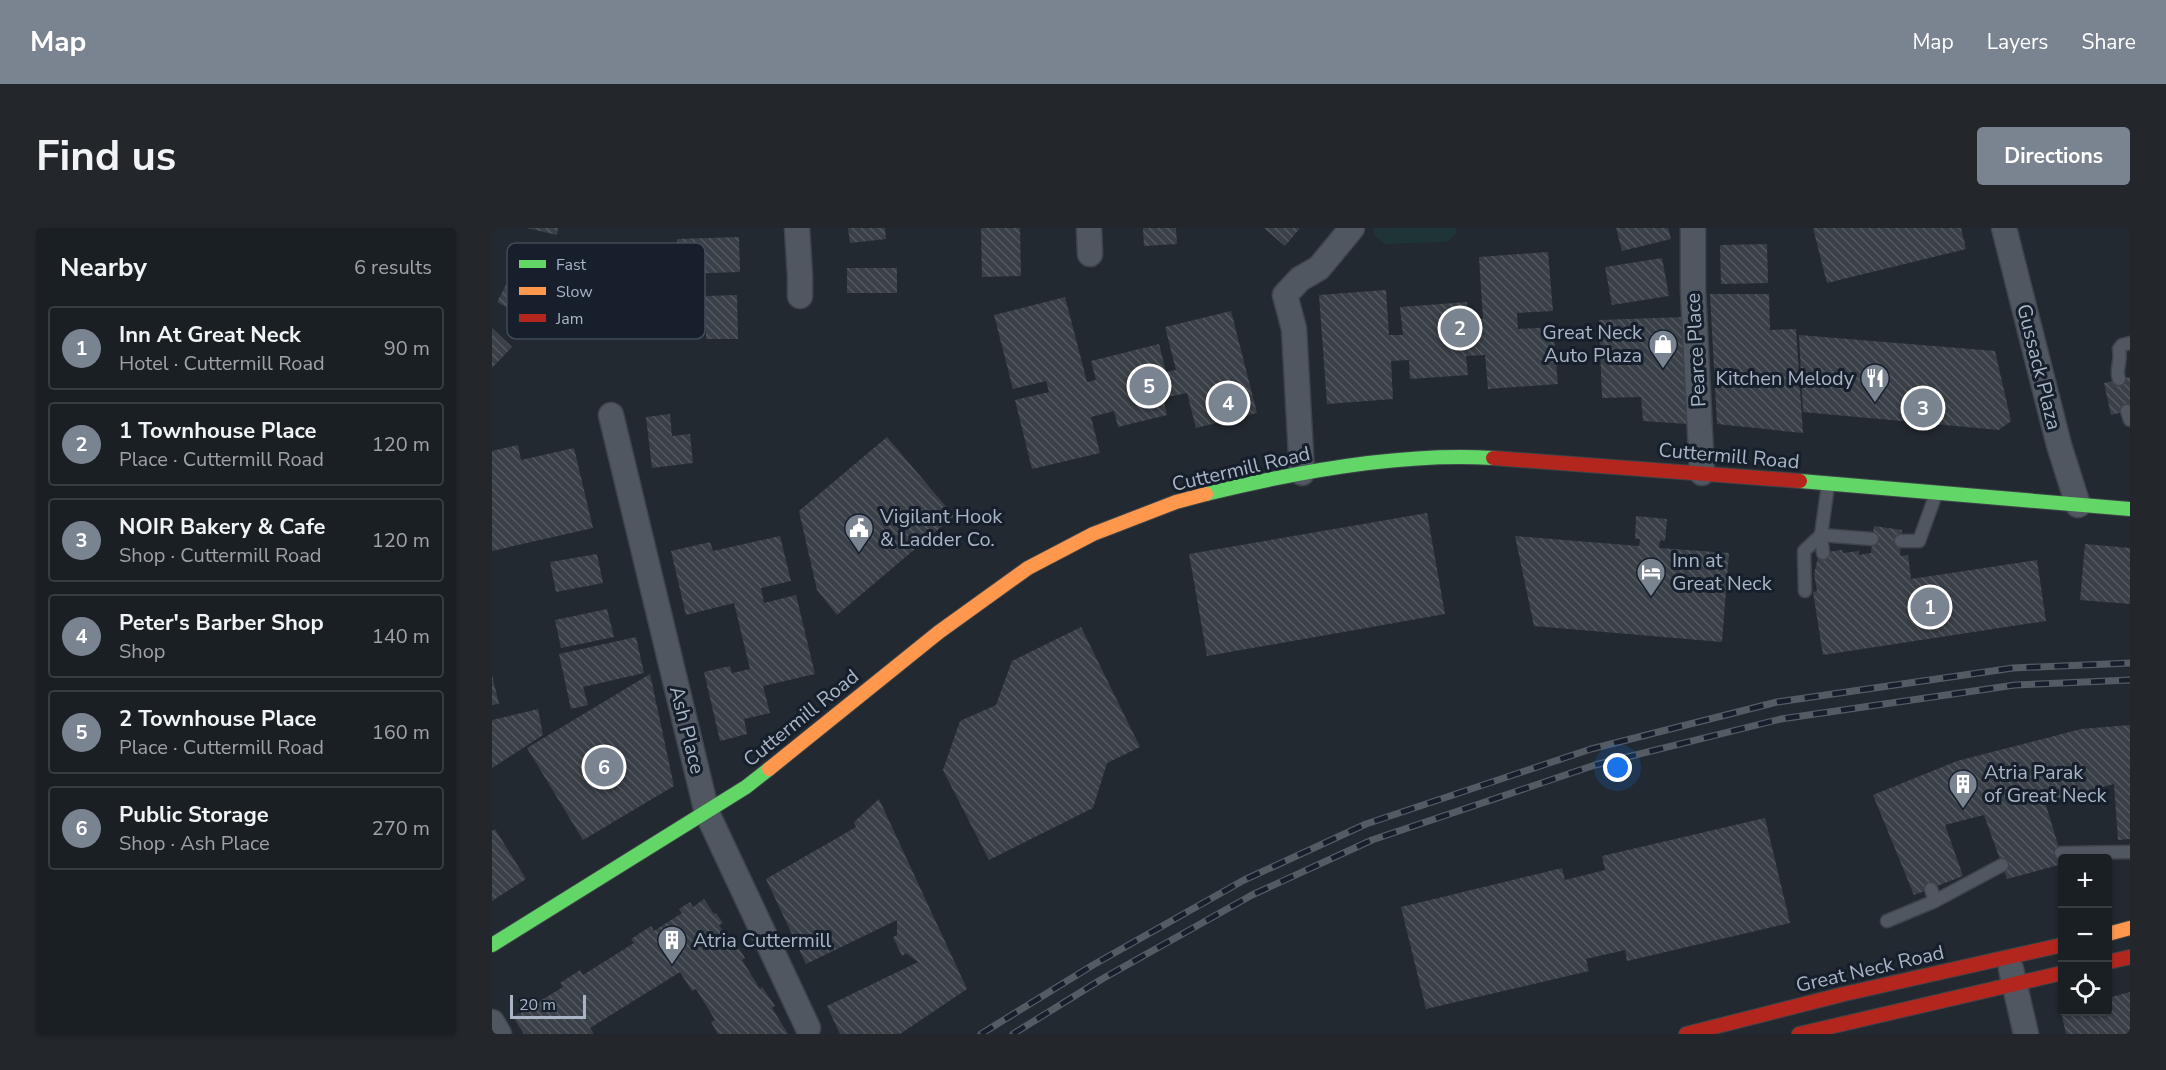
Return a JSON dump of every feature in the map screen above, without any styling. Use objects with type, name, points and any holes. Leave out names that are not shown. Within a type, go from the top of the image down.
[{"type":"main road","name":"Cuttermill Road","points":[[492,945],[708,813],[773,767],[939,632],[1028,568],[1093,534],[1176,502],[1302,474],[1400,459],[1459,456],[1702,473],[2130,509]]},
{"type":"main road","points":[[2112,933],[2130,928]]},
{"type":"main road","name":"Great Neck Road","points":[[1686,1034],[1844,994],[2058,946]]},
{"type":"main road","points":[[2112,961],[2130,957]]},
{"type":"main road","points":[[1799,1034],[1834,1030],[2058,974]]},
{"type":"street","points":[[797,228],[800,296]]},
{"type":"street","points":[[1089,228],[1090,254]]},
{"type":"street","points":[[1302,474],[1294,329],[1285,295],[1300,279],[1319,268],[1352,228]]},
{"type":"street","name":"Pearce Place","points":[[1693,228],[1693,290],[1702,473]]},
{"type":"street","name":"Gussack Plaza","points":[[2004,228],[2059,445],[2078,505]]},
{"type":"street","name":"Ash Place","points":[[611,415],[708,813],[808,1028]]},
{"type":"street","points":[[2008,958],[2026,1034]]},
{"type":"street","points":[[492,1022],[499,1034]]},
{"type":"lane","points":[[2119,379],[2117,373],[2126,362],[2120,347],[2130,344]]},
{"type":"lane","points":[[1823,552],[1821,535],[1828,484]]},
{"type":"lane","points":[[1901,541],[1919,541],[1936,493]]},
{"type":"lane","points":[[1805,591],[1803,551],[1821,535],[1872,539]]},
{"type":"lane","points":[[2061,853],[2130,852]]},
{"type":"lane","points":[[1887,921],[1933,895],[2002,865]]},
{"type":"green space","points":[[1372,228],[1456,228],[1456,233],[1447,242],[1385,244],[1375,236]]},
{"type":"building","points":[[527,228],[558,228],[557,235]]},
{"type":"building","points":[[848,228],[885,228],[886,239],[850,243]]},
{"type":"building","points":[[981,228],[1020,228],[1021,276],[982,277]]},
{"type":"building","points":[[1143,228],[1176,228],[1177,244],[1144,246]]},
{"type":"building","points":[[1264,228],[1300,228],[1285,246]]},
{"type":"building","points":[[1616,228],[1668,228],[1671,239],[1622,251]]},
{"type":"building","points":[[1813,228],[1961,228],[1966,249],[1827,283]]},
{"type":"building","points":[[739,237],[740,272],[705,273],[705,243],[677,243],[677,239]]},
{"type":"building","points":[[1767,244],[1768,283],[1721,284],[1720,245]]},
{"type":"building","points":[[1548,252],[1553,311],[1517,313],[1518,329],[1553,327],[1558,384],[1488,389],[1485,355],[1466,356],[1468,375],[1410,379],[1409,360],[1391,361],[1393,399],[1327,404],[1319,295],[1386,290],[1389,335],[1403,335],[1400,307],[1467,302],[1468,321],[1483,319],[1479,257]]},
{"type":"building","points":[[1662,258],[1669,296],[1612,305],[1605,267]]},
{"type":"building","points":[[847,268],[897,268],[897,293],[847,293]]},
{"type":"building","points":[[507,283],[507,308],[497,302]]},
{"type":"building","points":[[1710,294],[1769,294],[1770,330],[1796,329],[1803,433],[1717,424]]},
{"type":"building","points":[[737,295],[738,339],[706,339],[705,296]]},
{"type":"building","points":[[1065,297],[1087,382],[1096,380],[1091,361],[1159,344],[1166,372],[1176,370],[1165,327],[1231,311],[1257,413],[1196,428],[1187,393],[1163,398],[1167,415],[1118,427],[1114,411],[1091,417],[1100,453],[1032,469],[1015,400],[1049,392],[1046,381],[1013,389],[994,315]]},
{"type":"building","name":"Great Neck Auto Plaza","points":[[1685,317],[1688,424],[1643,421],[1641,397],[1602,398],[1599,320]]},
{"type":"building","points":[[492,328],[512,347],[492,368]]},
{"type":"building","points":[[1799,335],[1995,351],[2011,421],[1999,430],[1803,412]]},
{"type":"building","points":[[2130,377],[2130,410],[2111,415],[2104,383]]},
{"type":"building","points":[[670,414],[672,436],[690,434],[693,463],[652,468],[646,417]]},
{"type":"building","name":"Vigilant Hook & Ladder Co.","points":[[887,437],[954,516],[837,615],[817,590],[799,511]]},
{"type":"building","points":[[518,445],[521,460],[574,448],[593,528],[492,551],[492,451]]},
{"type":"building","points":[[1427,513],[1445,614],[1207,656],[1189,554]]},
{"type":"building","points":[[1636,516],[1667,519],[1665,541],[1660,540],[1659,548],[1729,553],[1722,642],[1534,626],[1515,536],[1639,546],[1640,539],[1635,539]]},
{"type":"building","name":"Inn at Great Neck","points":[[1874,526],[1902,530],[1900,556],[1908,555],[1911,579],[2037,560],[2046,621],[1823,655],[1813,592],[1817,591],[1814,574],[1819,553],[1842,550],[1843,553],[1859,551],[1859,555],[1871,553]]},
{"type":"building","points":[[780,536],[791,581],[761,588],[764,603],[796,595],[815,674],[763,686],[770,713],[744,719],[747,734],[720,741],[704,672],[730,666],[732,673],[750,669],[734,603],[686,615],[671,551],[710,542],[713,551]]},
{"type":"building","points":[[2085,544],[2130,548],[2130,604],[2080,600]]},
{"type":"building","points":[[597,554],[603,583],[556,592],[550,562]]},
{"type":"building","points":[[607,609],[614,637],[561,648],[555,620]]},
{"type":"building","points":[[1081,627],[1140,747],[1107,763],[1093,808],[989,860],[943,770],[960,721],[996,705],[1012,661]]},
{"type":"building","points":[[636,637],[644,673],[583,687],[588,705],[571,709],[559,654]]},
{"type":"building","points":[[650,674],[674,786],[583,840],[527,748]]},
{"type":"building","points":[[492,675],[499,704],[492,705]]},
{"type":"building","points":[[538,709],[543,735],[492,768],[492,720]]},
{"type":"building","name":"Atria Parak of Great Neck","points":[[2130,725],[2130,839],[2118,840],[2114,784],[2045,802],[2061,854],[2058,854],[2058,865],[2007,879],[1984,815],[1945,825],[1963,876],[1914,895],[1873,795],[1957,761],[2081,729]]},
{"type":"building","points":[[879,799],[967,989],[900,1034],[840,1034],[827,1006],[918,962],[906,953],[902,956],[893,937],[897,935],[897,920],[806,964],[766,879],[856,827],[854,822]]},
{"type":"building","points":[[1765,818],[1790,923],[1627,961],[1625,950],[1586,959],[1589,971],[1426,1009],[1401,907],[1562,868],[1565,880],[1605,870],[1602,856]]},
{"type":"building","points":[[495,829],[526,879],[492,901],[492,831]]},
{"type":"building","name":"Atria Cuttermill","points":[[704,899],[723,923],[719,925],[730,941],[733,939],[745,958],[742,960],[760,989],[762,987],[775,1006],[772,1008],[788,1034],[718,1034],[711,1022],[715,1020],[696,989],[692,991],[680,972],[590,1028],[594,1034],[524,1034],[513,1017],[524,1010],[521,1007],[532,1000],[535,1004],[563,987],[560,983],[580,970],[583,975],[634,943],[631,939],[651,926],[654,931],[682,913],[679,909],[690,902],[693,907]]},
{"type":"building","points":[[2130,992],[2130,1034],[2066,1034],[2062,1016],[2112,1016],[2112,997]]},
{"type":"railway","points":[[981,1034],[1093,965],[1244,880],[1366,824],[1591,749],[1777,702],[2013,668],[2130,663]]},
{"type":"railway","points":[[1013,1034],[1102,979],[1252,895],[1372,840],[1595,765],[1781,719],[2015,685],[2130,680]]},
{"type":"traffic: fast","points":[[1206,494],[1312,471],[1385,461],[1422,458],[1493,458]]},
{"type":"traffic: fast","points":[[1800,481],[2130,509]]},
{"type":"traffic: fast","points":[[492,945],[746,787],[769,769]]},
{"type":"traffic: slow","points":[[769,769],[939,632],[1028,568],[1093,534],[1176,502],[1206,494]]},
{"type":"traffic: slow","points":[[2112,933],[2130,928]]},
{"type":"traffic: jam","points":[[1493,458],[1800,481]]},
{"type":"traffic: jam","points":[[1686,1034],[1844,994],[2058,946]]},
{"type":"traffic: jam","points":[[2112,961],[2130,957]]},
{"type":"traffic: jam","points":[[1799,1034],[2058,974]]},
{"type":"place","name":"1 Townhouse Place","points":[[1460,328]]},
{"type":"place","name":"Great Neck Auto Plaza","points":[[1663,370]]},
{"type":"place","name":"2 Townhouse Place","points":[[1149,386]]},
{"type":"place","name":"Peter's Barber Shop","points":[[1228,403]]},
{"type":"place","name":"Kitchen Melody","points":[[1875,404]]},
{"type":"place","name":"NOIR Bakery & Cafe","points":[[1923,408]]},
{"type":"place","name":"Vigilant Hook & Ladder Co.","points":[[859,554]]},
{"type":"place","name":"Inn at Great Neck","points":[[1651,598]]},
{"type":"place","name":"Inn At Great Neck","points":[[1930,607]]},
{"type":"place","name":"Public Storage","points":[[604,767]]},
{"type":"place","name":"Atria Parak of Great Neck","points":[[1963,810]]},
{"type":"place","name":"Atria Cuttermill","points":[[672,966]]}]
